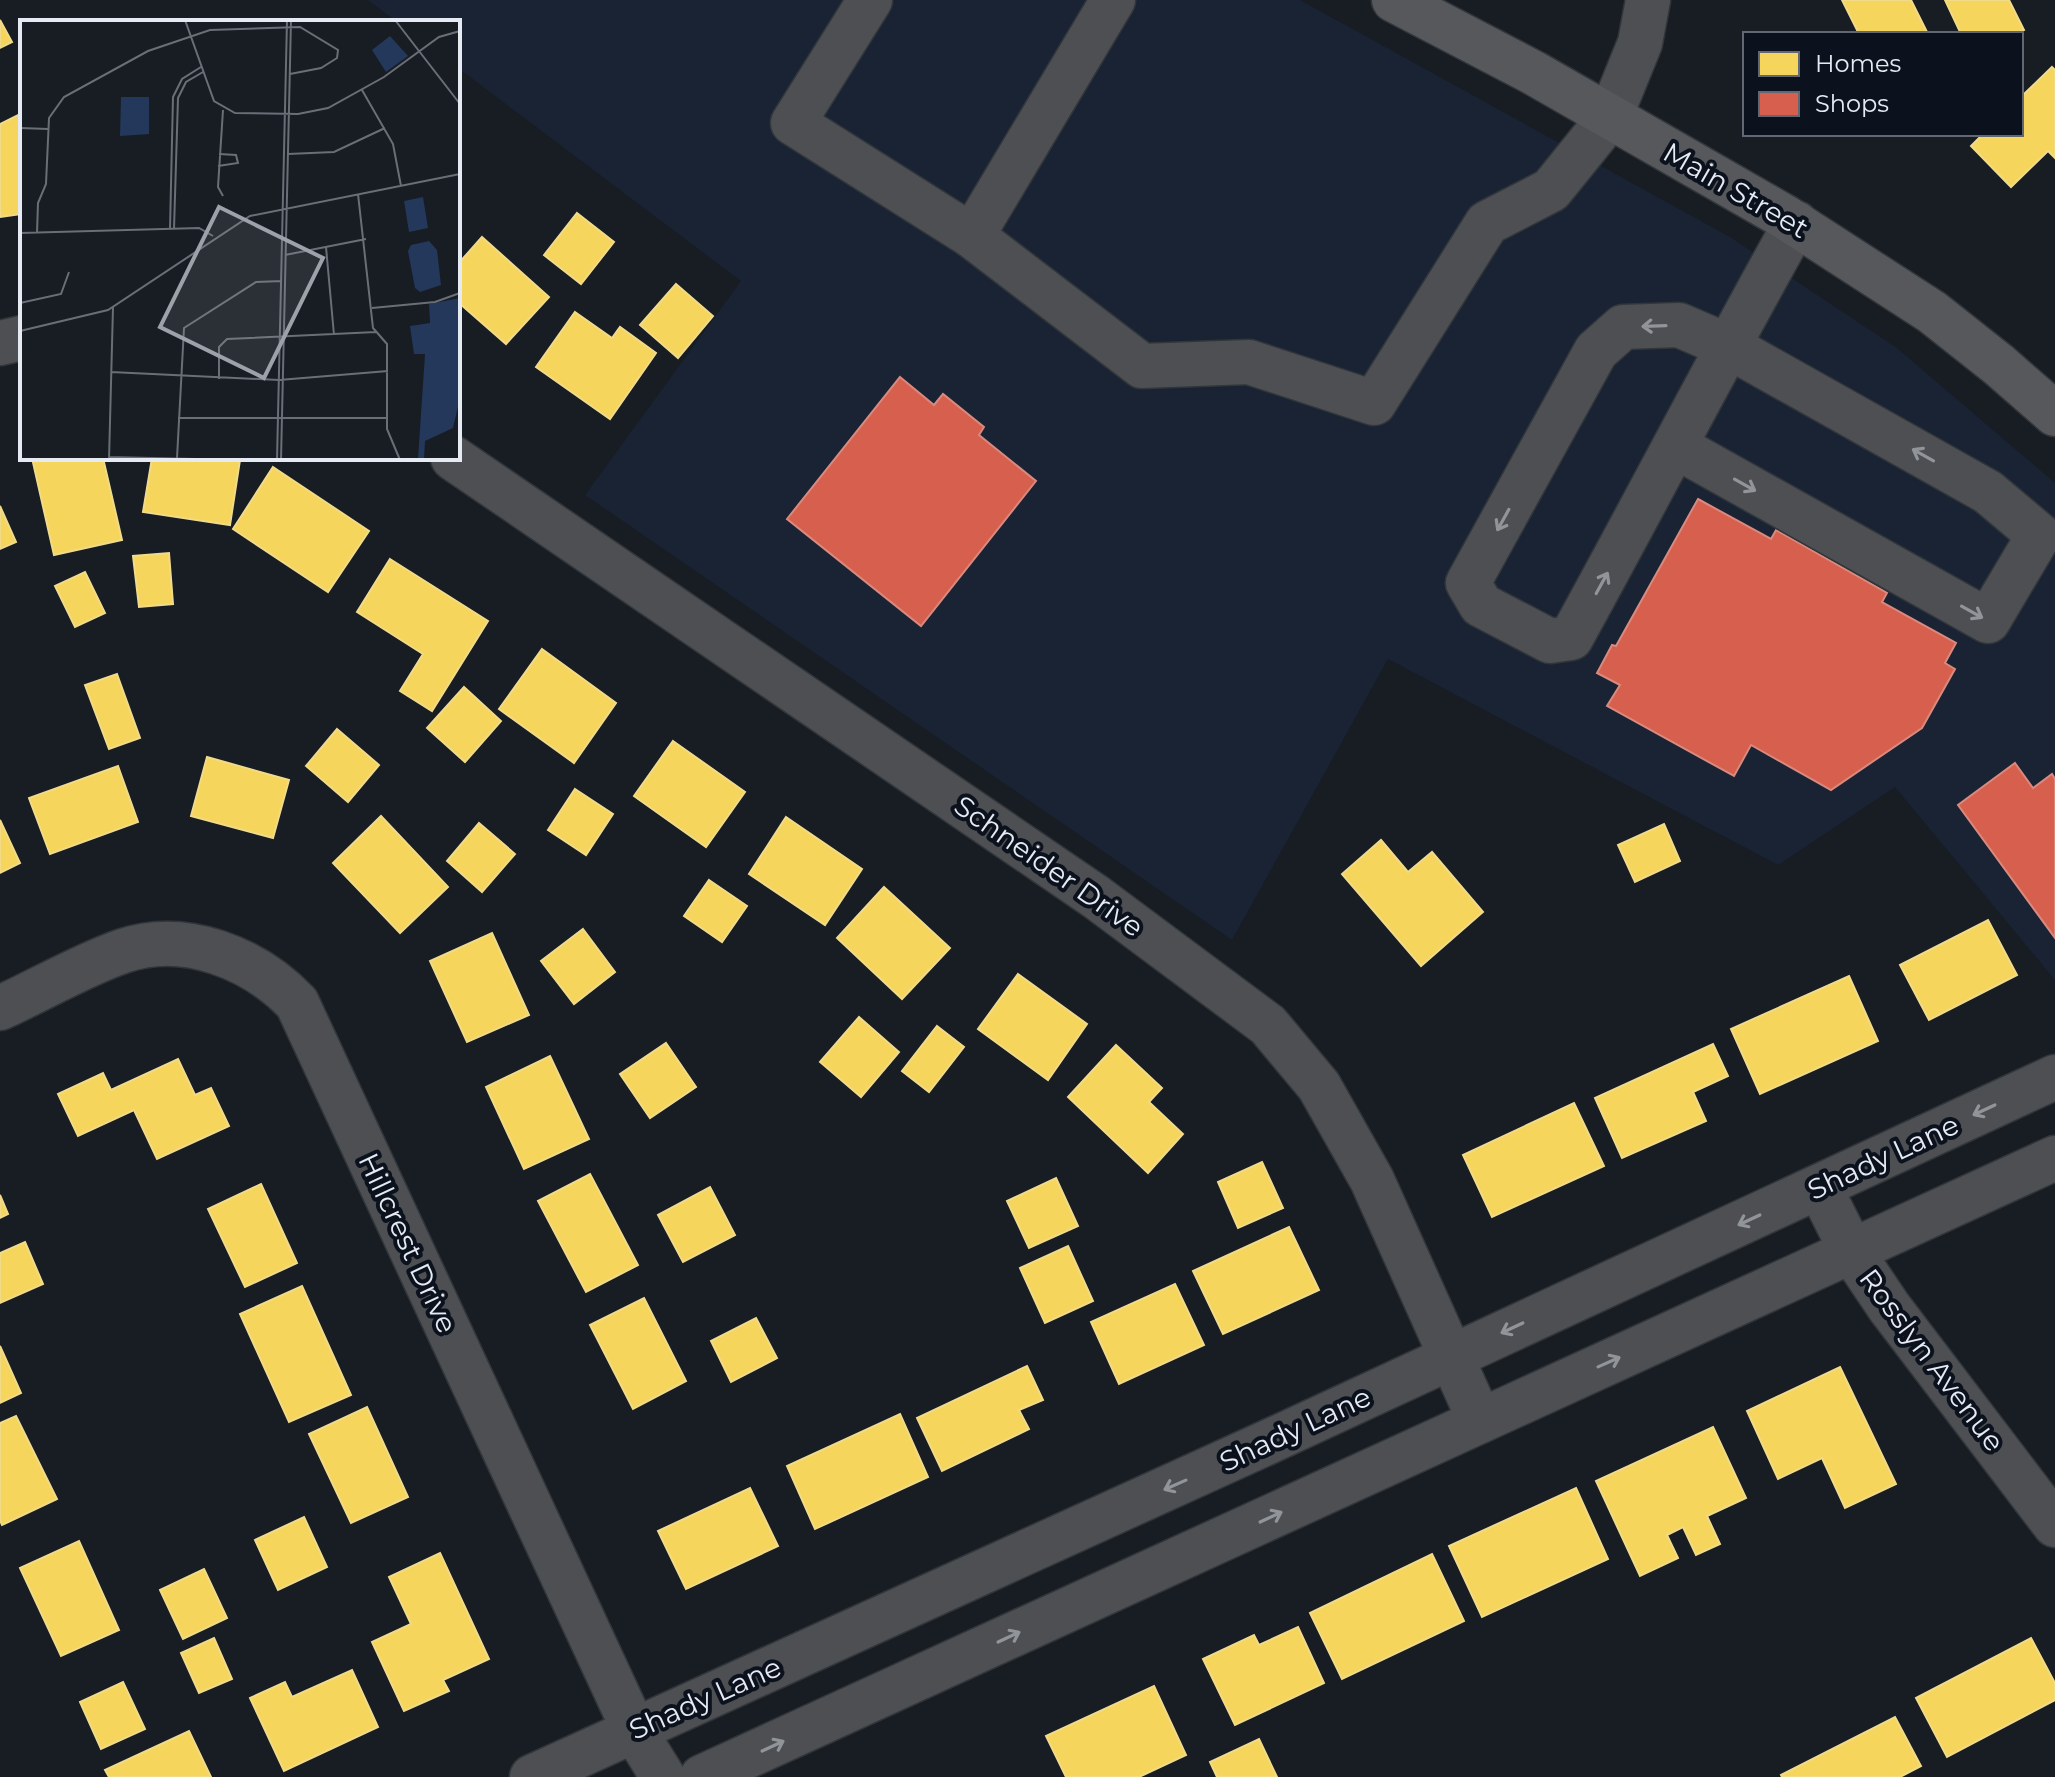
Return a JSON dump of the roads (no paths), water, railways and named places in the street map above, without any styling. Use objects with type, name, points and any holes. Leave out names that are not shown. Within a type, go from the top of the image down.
[{"type":"main road","name":"Main Street","points":[[1394,0],[1534,73],[1796,223],[1932,312],[2055,414]]},
{"type":"street","points":[[870,0],[793,123],[972,236],[1142,366],[1249,362],[1374,403],[1487,223],[1551,190],[1610,117],[1640,43],[1648,0]]},
{"type":"street","points":[[972,236],[1113,0]]},
{"type":"street","points":[[1677,447],[1988,621],[2039,535],[1988,492],[1728,346],[1679,325],[1623,327],[1596,351],[1468,583],[1481,605],[1550,641],[1571,638],[1677,447],[1728,346],[1796,223]]},
{"type":"street","points":[[0,343],[20,338]]},
{"type":"street","name":"Schneider Drive","points":[[456,460],[1096,897],[1268,1025],[1319,1086],[1372,1180],[1480,1421]]},
{"type":"street","name":"Hillcrest Drive","points":[[0,1008],[125,950],[177,943],[209,949],[248,966],[286,991],[297,1003],[634,1730],[663,1777]]},
{"type":"street","name":"Shady Lane","points":[[532,1777],[1237,1456],[2055,1077]]},
{"type":"street","points":[[702,1777],[2055,1158]]},
{"type":"street","name":"Rosslyn Avenue","points":[[1820,1188],[1852,1252],[1889,1307],[2055,1525]]}]
